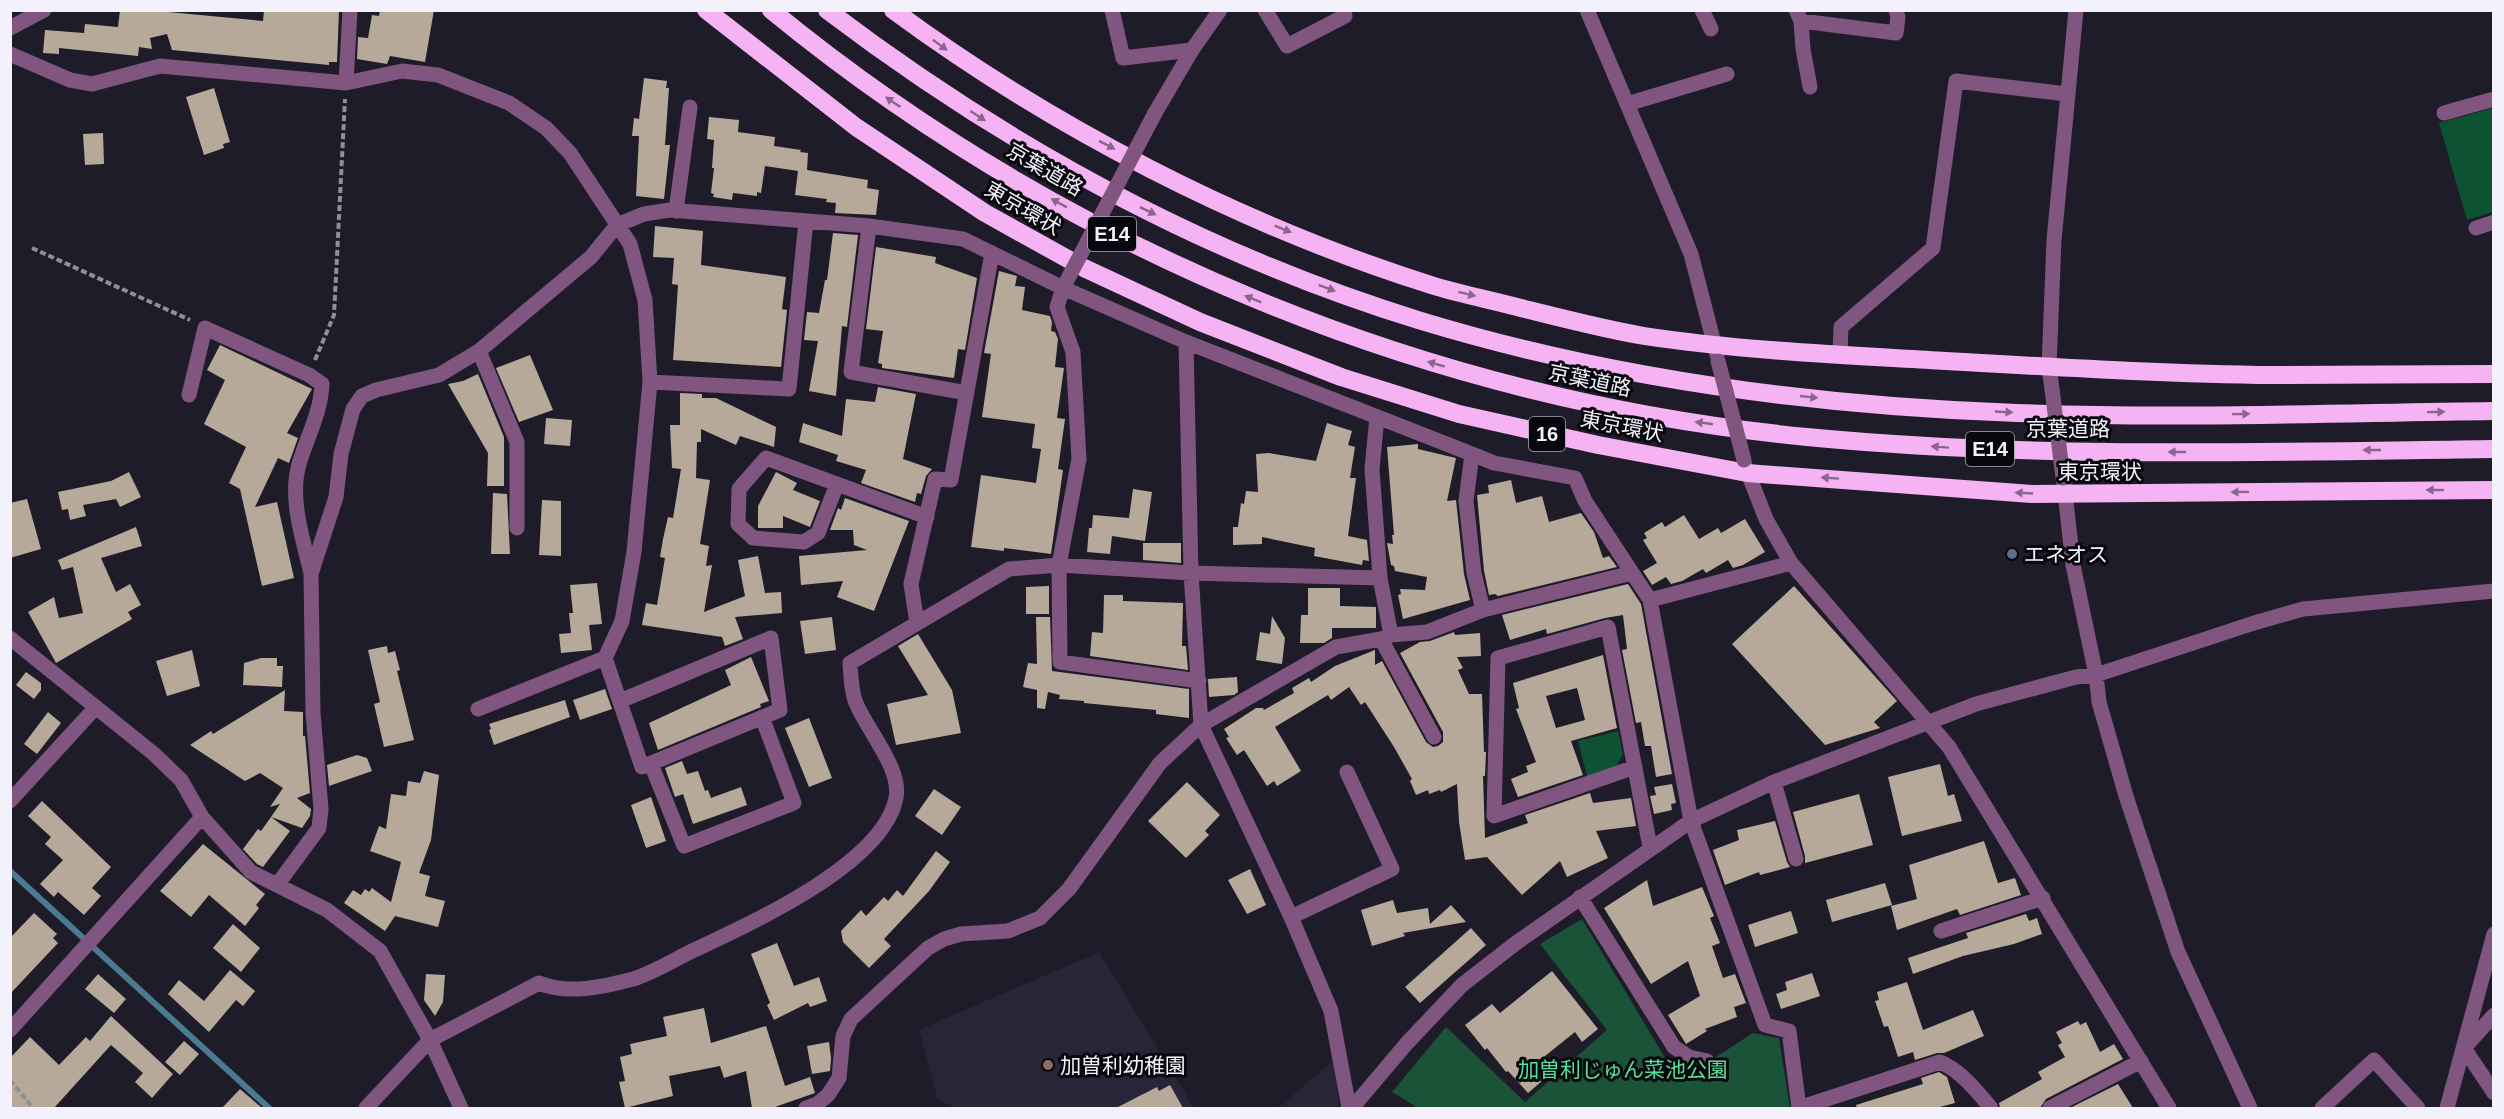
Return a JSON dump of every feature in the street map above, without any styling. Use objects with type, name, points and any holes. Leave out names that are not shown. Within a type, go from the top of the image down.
[{"type":"highway","name":"東京環状","points":[[706,10],[856,127],[985,213],[1084,268],[1200,322],[1341,377],[1459,414],[1598,445],[1745,466],[2032,494],[2064,485],[2103,494],[2493,490]]},
{"type":"highway","name":"京葉道路","points":[[771,10],[819,50],[928,125],[1126,241],[1225,287],[1317,324],[1393,352],[1492,381],[1617,409],[1694,422],[1805,437],[1946,447],[2184,452],[2493,449]]},
{"type":"highway","name":"京葉道路","points":[[827,10],[898,64],[987,121],[1138,206],[1225,248],[1330,289],[1417,319],[1502,344],[1601,366],[1751,390],[1950,410],[2202,415],[2493,411]]},
{"type":"highway","points":[[893,10],[956,56],[1094,138],[1186,186],[1329,248],[1433,285],[1544,314],[1716,353],[1840,355],[2049,367],[2271,375],[2493,374]]},
{"type":"street","points":[[10,28],[44,10]]},
{"type":"street","points":[[346,83],[350,10]]},
{"type":"street","points":[[1112,10],[1123,58],[1192,50]]},
{"type":"street","points":[[1199,681],[1060,662],[1059,565],[1079,459],[1073,351],[1057,307],[1063,288],[1155,112],[1192,50],[1220,10]]},
{"type":"street","points":[[1265,10],[1287,46],[1345,16]]},
{"type":"street","points":[[1587,10],[1691,254],[1745,466],[1766,519],[1791,563],[1950,747],[2169,1108]]},
{"type":"street","points":[[1702,10],[1711,29]]},
{"type":"street","points":[[1810,87],[1798,16],[1896,33],[1898,16],[1896,10]]},
{"type":"street","points":[[2076,10],[2054,240],[2049,367],[2073,565],[2096,675],[2098,702],[2126,796],[2178,952],[2250,1108]]},
{"type":"street","points":[[10,54],[70,80],[92,84],[160,66],[346,83],[402,71],[438,75],[509,103],[546,128],[570,153],[630,244],[645,300],[650,382],[634,552],[622,621],[605,658],[478,709]]},
{"type":"street","points":[[1627,104],[1727,74]]},
{"type":"street","points":[[1840,355],[1841,327],[1933,248],[1956,81],[2067,94]]},
{"type":"street","points":[[2444,113],[2493,99]]},
{"type":"street","points":[[676,211],[690,107]]},
{"type":"street","points":[[311,574],[336,497],[341,454],[353,409],[362,396],[375,390],[439,375],[479,351],[591,257],[617,225],[644,214],[676,211],[868,226],[963,239],[1063,288],[1186,342],[1494,463],[1575,478],[1585,501],[1650,600],[1690,821],[1765,1025],[1789,1031],[1799,1108],[1940,1062],[1950,1066],[1979,1093],[1991,1108]]},
{"type":"street","points":[[650,382],[789,389],[806,221]]},
{"type":"street","points":[[2476,228],[2493,222]]},
{"type":"street","points":[[868,226],[851,372],[967,393]]},
{"type":"street","points":[[917,623],[911,584],[935,479],[951,480],[992,253]]},
{"type":"street","points":[[189,395],[205,328],[309,375],[322,384],[321,402],[298,466],[296,506],[311,574],[313,714],[321,809],[319,828],[277,885]]},
{"type":"street","points":[[1186,342],[1191,573],[1201,725],[1291,917],[1332,1011],[1350,1108]]},
{"type":"street","points":[[479,351],[517,442],[517,528]]},
{"type":"street","points":[[1377,417],[1372,469],[1386,637],[1434,736]]},
{"type":"street","points":[[1472,454],[1466,501],[1474,573],[1483,610]]},
{"type":"street","points":[[837,484],[818,533],[804,542],[753,538],[738,524],[740,489],[766,458],[837,484],[927,517]]},
{"type":"street","points":[[1650,600],[1791,563]]},
{"type":"street","points":[[366,1108],[430,1040],[539,983],[553,988],[591,988],[635,978],[754,922],[828,878],[855,858],[884,825],[896,798],[895,776],[855,701],[850,663],[1009,569],[1059,565],[1191,573],[1380,578]]},
{"type":"street","points":[[806,1108],[817,1104],[828,1095],[839,1078],[843,1036],[851,1019],[928,948],[944,939],[961,934],[1008,931],[1040,918],[1069,889],[1160,763],[1201,725],[1336,647],[1427,632],[1483,610],[1632,573]]},
{"type":"street","points":[[1350,1108],[1407,1043],[1462,986],[1516,943],[1690,821],[1774,782],[1976,704],[2076,677],[2096,675],[2303,609],[2493,591]]},
{"type":"street","points":[[1635,767],[1494,816],[1498,658],[1608,627],[1635,767],[1650,848]]},
{"type":"street","points":[[10,638],[154,753],[181,780],[202,817],[251,872],[327,910],[380,951],[430,1040],[461,1108]]},
{"type":"street","points":[[605,658],[642,767],[780,710],[771,638],[620,700]]},
{"type":"street","points":[[10,801],[96,707]]},
{"type":"street","points":[[651,764],[684,846],[794,803],[762,717]]},
{"type":"street","points":[[1291,917],[1392,869],[1347,772]]},
{"type":"street","points":[[1774,782],[1796,859]]},
{"type":"street","points":[[10,1030],[202,817]]},
{"type":"street","points":[[1580,897],[1674,1047],[1689,1057],[1707,1061]]},
{"type":"street","points":[[1941,932],[2043,898]]},
{"type":"street","points":[[2447,1108],[2493,934]]},
{"type":"street","points":[[2464,1048],[2493,1015]]},
{"type":"street","points":[[2464,1048],[2493,1093]]},
{"type":"street","points":[[2322,1108],[2374,1060],[2418,1108]]},
{"type":"street","points":[[2050,1108],[2141,1061]]},
{"type":"path","points":[[309,375],[334,315],[346,83]]},
{"type":"path","points":[[33,248],[205,328]]},
{"type":"path","points":[[10,1080],[33,1108]]},
{"type":"shaded area","name":"加曽利幼稚園","points":[[1099,952],[1194,1108],[955,1108],[938,1099],[919,1030]]},
{"type":"shaded area","points":[[1334,1060],[1339,1105],[1336,1108],[1278,1108]]},
{"type":"green space","points":[[2493,108],[2493,212],[2467,220],[2439,123]]},
{"type":"green space","points":[[1618,731],[1623,754],[1616,767],[1587,776],[1578,741]]},
{"type":"green space","name":"加曽利じゅん菜池公園","points":[[1582,919],[1679,1081],[1753,1033],[1779,1038],[1790,1108],[1418,1108],[1392,1092],[1446,1027],[1525,1102],[1607,1030],[1540,944]]},
{"type":"building","points":[[120,10],[147,10],[263,21],[264,10],[339,10],[337,62],[329,62],[329,65],[172,50],[167,34],[150,38],[152,49],[139,47],[138,56],[59,48],[59,54],[43,53],[45,30],[84,33],[85,24],[118,27]]},
{"type":"building","points":[[380,10],[434,10],[425,62],[390,56],[387,64],[357,59],[358,37],[368,38],[372,15],[379,16]]},
{"type":"building","points":[[644,78],[667,81],[666,88],[669,88],[665,145],[670,145],[664,199],[636,196],[639,136],[632,136],[634,118],[639,119]]},
{"type":"building","points":[[214,88],[230,142],[223,144],[224,148],[204,155],[186,97]]},
{"type":"building","points":[[709,117],[739,120],[738,132],[775,137],[774,146],[808,153],[807,170],[868,180],[867,188],[879,190],[876,215],[835,213],[836,203],[826,202],[827,199],[795,195],[798,171],[765,166],[761,193],[757,192],[757,196],[733,193],[732,200],[713,197],[714,194],[711,193],[714,140],[707,139]]},
{"type":"building","points":[[103,133],[104,164],[85,165],[83,134]]},
{"type":"building","points":[[655,226],[703,231],[701,265],[786,277],[782,309],[787,310],[781,367],[673,360],[678,285],[672,284],[674,258],[653,257]]},
{"type":"building","points":[[833,233],[858,235],[847,327],[842,326],[836,396],[809,391],[818,341],[804,340],[807,312],[819,313],[825,280],[827,280]]},
{"type":"building","points":[[876,247],[936,257],[935,263],[977,278],[965,350],[958,349],[954,378],[882,368],[882,364],[878,363],[883,331],[866,329]]},
{"type":"building","points":[[999,271],[1017,276],[1015,286],[1025,287],[1022,310],[1050,316],[1051,331],[1055,332],[1058,339],[1055,367],[1064,368],[1057,418],[1065,419],[1058,469],[1063,470],[1051,554],[1004,548],[1004,551],[971,547],[981,475],[1036,483],[1041,449],[1032,448],[1035,424],[982,417],[991,354],[984,353]]},
{"type":"building","points":[[220,345],[312,389],[287,433],[298,438],[289,463],[278,458],[255,507],[277,502],[294,578],[262,586],[240,489],[229,483],[246,447],[204,424],[225,380],[207,370]]},
{"type":"building","points":[[530,355],[553,410],[519,422],[496,368]]},
{"type":"building","points":[[478,374],[504,437],[504,486],[487,486],[488,453],[448,384],[463,381]]},
{"type":"building","points":[[878,387],[916,394],[903,459],[932,469],[926,476],[921,494],[917,493],[915,502],[861,483],[866,470],[836,461],[838,455],[799,442],[803,423],[842,436],[846,399],[875,402]]},
{"type":"building","points":[[680,393],[702,394],[702,398],[716,398],[776,427],[774,447],[740,436],[736,445],[701,429],[701,442],[697,442],[696,478],[710,480],[700,544],[709,546],[706,566],[712,565],[704,612],[745,596],[738,560],[758,556],[765,593],[781,592],[782,613],[735,617],[743,639],[725,646],[722,637],[642,625],[646,603],[657,605],[665,558],[660,557],[663,539],[668,517],[673,518],[681,469],[672,468],[670,425],[680,425]]},
{"type":"building","points":[[546,418],[572,420],[570,446],[544,444]]},
{"type":"building","points":[[1327,423],[1352,431],[1348,445],[1355,447],[1350,478],[1356,478],[1348,536],[1367,540],[1369,561],[1363,560],[1362,565],[1314,556],[1315,548],[1262,537],[1262,544],[1233,545],[1233,527],[1238,527],[1241,503],[1244,504],[1246,491],[1258,492],[1256,454],[1269,453],[1316,461]]},
{"type":"building","points":[[1418,444],[1418,449],[1456,458],[1447,501],[1456,500],[1464,574],[1470,600],[1403,619],[1398,595],[1401,594],[1400,589],[1425,590],[1427,577],[1395,571],[1394,566],[1391,565],[1387,543],[1393,544],[1392,535],[1394,535],[1387,447]]},
{"type":"building","points":[[129,472],[141,497],[120,507],[116,499],[83,505],[86,516],[70,520],[68,509],[62,510],[58,492],[111,481]]},
{"type":"building","points":[[776,472],[797,483],[793,490],[820,501],[810,527],[783,516],[783,528],[758,528],[758,506]]},
{"type":"building","points":[[1511,480],[1516,503],[1542,496],[1549,522],[1581,513],[1594,532],[1603,558],[1609,556],[1617,567],[1498,596],[1489,595],[1484,571],[1477,495],[1489,493],[1488,485]]},
{"type":"building","points":[[1133,489],[1152,492],[1145,541],[1112,536],[1110,554],[1087,552],[1089,528],[1092,528],[1093,515],[1129,518]]},
{"type":"building","points":[[493,493],[507,494],[510,554],[491,554]]},
{"type":"building","points":[[845,498],[909,521],[874,611],[837,597],[843,581],[801,585],[799,556],[867,550],[854,545],[853,530],[830,530],[838,508],[841,510]]},
{"type":"building","points":[[27,499],[41,549],[10,558],[10,503]]},
{"type":"building","points":[[542,500],[561,501],[561,556],[539,555]]},
{"type":"building","points":[[1684,515],[1699,539],[1718,528],[1721,533],[1745,519],[1765,552],[1733,568],[1728,560],[1706,573],[1703,569],[1682,581],[1671,584],[1666,577],[1652,585],[1643,571],[1657,563],[1643,540],[1647,538],[1644,533],[1662,522],[1665,527]]},
{"type":"building","points":[[136,527],[142,546],[101,558],[116,592],[130,584],[141,605],[128,612],[132,619],[56,663],[28,612],[54,597],[59,618],[83,613],[73,567],[62,570],[58,560]]},
{"type":"building","points":[[1143,543],[1181,543],[1181,563],[1143,560]]},
{"type":"building","points":[[597,583],[602,624],[589,625],[592,650],[561,653],[559,634],[571,633],[569,613],[573,613],[570,585]]},
{"type":"building","points":[[1628,584],[1641,604],[1672,774],[1656,777],[1651,746],[1645,746],[1641,722],[1636,723],[1622,650],[1627,649],[1623,615],[1547,634],[1546,629],[1510,640],[1502,615]]},
{"type":"building","points":[[1049,586],[1049,614],[1026,614],[1026,587]]},
{"type":"building","points":[[1794,586],[1897,701],[1874,722],[1880,728],[1825,745],[1732,644]]},
{"type":"building","points":[[1308,588],[1340,588],[1340,606],[1376,607],[1376,628],[1332,628],[1332,638],[1324,643],[1300,643],[1301,615],[1308,615]]},
{"type":"building","points":[[1104,595],[1123,595],[1123,601],[1183,603],[1182,646],[1186,646],[1188,670],[1090,656],[1092,632],[1103,633]]},
{"type":"building","points":[[1272,616],[1285,638],[1282,664],[1256,660],[1260,632],[1270,634]]},
{"type":"building","points":[[832,617],[836,650],[805,654],[800,621]]},
{"type":"building","points":[[1036,617],[1050,617],[1052,671],[1189,689],[1189,718],[1156,714],[1156,710],[1059,699],[1060,695],[1048,692],[1045,709],[1037,708],[1037,690],[1023,687],[1028,663],[1037,664]]},
{"type":"building","points":[[1454,632],[1455,635],[1480,633],[1481,656],[1457,657],[1463,668],[1458,670],[1469,694],[1482,694],[1484,752],[1486,752],[1485,776],[1483,776],[1485,838],[1528,823],[1525,815],[1590,793],[1593,803],[1631,798],[1636,826],[1596,831],[1608,858],[1567,877],[1560,861],[1522,895],[1487,857],[1465,860],[1459,822],[1457,784],[1441,792],[1440,790],[1429,794],[1428,790],[1416,795],[1410,781],[1412,779],[1394,747],[1365,702],[1361,705],[1349,687],[1331,700],[1328,695],[1275,727],[1301,771],[1277,786],[1274,781],[1267,786],[1244,750],[1237,755],[1226,738],[1229,737],[1224,729],[1256,708],[1264,710],[1294,693],[1292,688],[1309,678],[1311,682],[1335,666],[1375,650],[1375,665],[1382,661],[1426,742],[1433,747],[1438,746],[1443,742],[1443,732],[1400,653],[1420,642],[1430,641]]},
{"type":"building","points":[[918,634],[952,690],[961,733],[896,745],[887,704],[928,695],[898,646]]},
{"type":"building","points":[[387,646],[388,653],[395,651],[400,670],[397,671],[414,740],[384,747],[374,704],[380,702],[368,650]]},
{"type":"building","points":[[192,650],[200,686],[167,696],[156,661]]},
{"type":"building","points":[[1603,655],[1617,728],[1571,741],[1583,775],[1518,797],[1511,779],[1528,772],[1526,766],[1536,762],[1516,709],[1519,708],[1513,683]],"holes":[[[1577,688],[1585,720],[1556,728],[1546,696]]]},
{"type":"building","points":[[751,657],[769,701],[760,704],[761,707],[658,750],[649,723],[731,685],[725,670]]},
{"type":"building","points":[[261,658],[277,658],[277,666],[283,666],[282,687],[243,685],[244,663]]},
{"type":"building","points":[[26,672],[41,683],[41,690],[34,699],[16,685]]},
{"type":"building","points":[[1237,677],[1238,692],[1234,695],[1209,697],[1208,679]]},
{"type":"building","points":[[605,689],[612,709],[580,720],[573,700]]},
{"type":"building","points":[[285,690],[284,711],[303,712],[303,736],[305,736],[310,793],[297,798],[311,809],[310,816],[302,828],[271,817],[280,804],[270,807],[283,788],[260,773],[245,781],[190,745],[211,731],[213,734]]},
{"type":"building","points":[[565,700],[570,717],[494,745],[489,724]]},
{"type":"building","points":[[48,712],[61,723],[37,754],[24,744]]},
{"type":"building","points":[[809,718],[832,778],[809,787],[785,728]]},
{"type":"building","points":[[357,755],[367,758],[372,771],[329,786],[327,765]]},
{"type":"building","points":[[682,761],[687,774],[698,771],[705,791],[708,790],[711,798],[741,787],[747,805],[693,824],[683,794],[675,797],[665,768]]},
{"type":"building","points":[[1940,764],[1948,796],[1954,794],[1962,821],[1902,836],[1888,777]]},
{"type":"building","points":[[424,771],[439,775],[431,840],[419,873],[430,876],[425,896],[445,901],[438,927],[395,916],[385,931],[344,903],[353,890],[361,895],[365,889],[369,892],[372,888],[391,902],[401,862],[370,851],[379,826],[386,829],[391,794],[406,796],[408,781],[420,783]]},
{"type":"building","points":[[1187,782],[1220,815],[1205,831],[1209,835],[1186,858],[1148,821]]},
{"type":"building","points":[[1672,784],[1676,803],[1671,804],[1672,810],[1654,814],[1650,796],[1656,795],[1654,787]]},
{"type":"building","points":[[934,789],[961,807],[942,835],[915,816]]},
{"type":"building","points":[[1859,794],[1873,845],[1805,863],[1793,812]]},
{"type":"building","points":[[651,797],[666,841],[646,848],[631,805]]},
{"type":"building","points":[[42,801],[111,867],[92,888],[101,896],[84,915],[58,892],[54,897],[40,884],[63,860],[45,844],[51,837],[28,816]]},
{"type":"building","points":[[271,817],[290,831],[263,867],[243,849],[258,829],[261,831]]},
{"type":"building","points":[[1775,821],[1790,867],[1760,875],[1759,872],[1725,885],[1713,850],[1739,840],[1737,830]]},
{"type":"building","points":[[1984,841],[1998,883],[2015,878],[2021,895],[1960,915],[1957,909],[1897,930],[1891,906],[1917,899],[1909,865]]},
{"type":"building","points":[[203,844],[265,894],[256,905],[259,908],[245,926],[209,895],[191,917],[160,891]]},
{"type":"building","points":[[936,851],[950,862],[929,891],[884,939],[891,946],[869,968],[843,942],[841,931],[861,910],[866,916],[884,897],[888,901],[897,890],[903,896]]},
{"type":"building","points":[[1250,869],[1266,905],[1247,914],[1228,880]]},
{"type":"building","points":[[1647,880],[1653,906],[1702,887],[1714,916],[1710,918],[1720,943],[1712,946],[1723,978],[1735,974],[1746,1003],[1734,1007],[1737,1017],[1705,1029],[1707,1031],[1686,1044],[1668,1015],[1700,996],[1688,961],[1651,984],[1604,908]]},
{"type":"building","points":[[1885,883],[1892,905],[1832,922],[1826,900]]},
{"type":"building","points":[[1393,900],[1397,913],[1428,908],[1430,924],[1451,905],[1466,922],[1403,933],[1405,936],[1372,946],[1361,910]]},
{"type":"building","points":[[1791,911],[1798,933],[1755,947],[1748,925]]},
{"type":"building","points":[[34,913],[57,934],[53,938],[58,943],[10,994],[10,938]]},
{"type":"building","points":[[2026,914],[2029,921],[2037,918],[2042,934],[2014,944],[1963,956],[1913,974],[1908,958],[1968,938],[1966,933]]},
{"type":"building","points":[[233,924],[260,948],[241,972],[213,948]]},
{"type":"building","points":[[1471,928],[1486,945],[1420,1003],[1405,987]]},
{"type":"building","points":[[777,943],[794,986],[819,977],[827,1001],[810,1007],[808,1003],[774,1020],[767,1005],[770,1003],[751,954]]},
{"type":"building","points":[[230,970],[255,991],[243,1006],[236,1000],[209,1032],[168,994],[179,980],[204,1001]]},
{"type":"building","points":[[1552,971],[1598,1029],[1582,1042],[1575,1032],[1545,1056],[1556,1069],[1528,1093],[1508,1071],[1506,1072],[1487,1048],[1485,1050],[1465,1025],[1492,1004],[1500,1013]]},
{"type":"building","points":[[1812,973],[1820,996],[1781,1009],[1776,994],[1787,990],[1785,982]]},
{"type":"building","points":[[98,974],[126,999],[114,1013],[85,989]]},
{"type":"building","points":[[426,974],[445,975],[443,1002],[435,1016],[424,1000]]},
{"type":"building","points":[[1907,982],[1923,1030],[1973,1010],[1984,1036],[1944,1053],[1915,1060],[1913,1052],[1898,1057],[1888,1026],[1884,1027],[1875,1001],[1879,1000],[1877,992]]},
{"type":"building","points":[[704,1008],[711,1043],[766,1026],[785,1086],[810,1077],[815,1093],[772,1108],[752,1108],[746,1071],[724,1078],[720,1066],[669,1076],[673,1096],[625,1108],[619,1082],[625,1081],[620,1057],[632,1054],[630,1044],[667,1036],[663,1017]]},
{"type":"building","points":[[111,1016],[173,1074],[152,1098],[135,1082],[143,1073],[111,1045],[54,1108],[10,1108],[10,1058],[30,1037],[59,1065],[86,1037],[90,1041]]},
{"type":"building","points":[[2078,1021],[2080,1025],[2086,1022],[2100,1052],[2114,1044],[2123,1059],[2046,1099],[2040,1108],[2000,1108],[1999,1103],[2042,1079],[2038,1072],[2065,1057],[2058,1045],[2062,1043],[2056,1032]]},
{"type":"building","points":[[184,1041],[199,1054],[180,1075],[165,1062]]},
{"type":"building","points":[[829,1042],[830,1071],[812,1074],[807,1046]]},
{"type":"building","points":[[1939,1072],[1947,1077],[1955,1103],[1936,1108],[1857,1108],[1856,1105],[1923,1084],[1921,1078]]},
{"type":"building","points":[[2118,1084],[2133,1108],[2070,1108]]},
{"type":"building","points":[[1170,1085],[1183,1108],[1116,1108],[1157,1087],[1159,1091]]},
{"type":"building","points":[[240,1089],[262,1108],[222,1108]]},
{"type":"waterway","points":[[10,871],[269,1108]]},
{"type":"place","name":"エネオス","points":[[2012,554]]},
{"type":"place","name":"加曽利幼稚園","points":[[1048,1065]]}]
